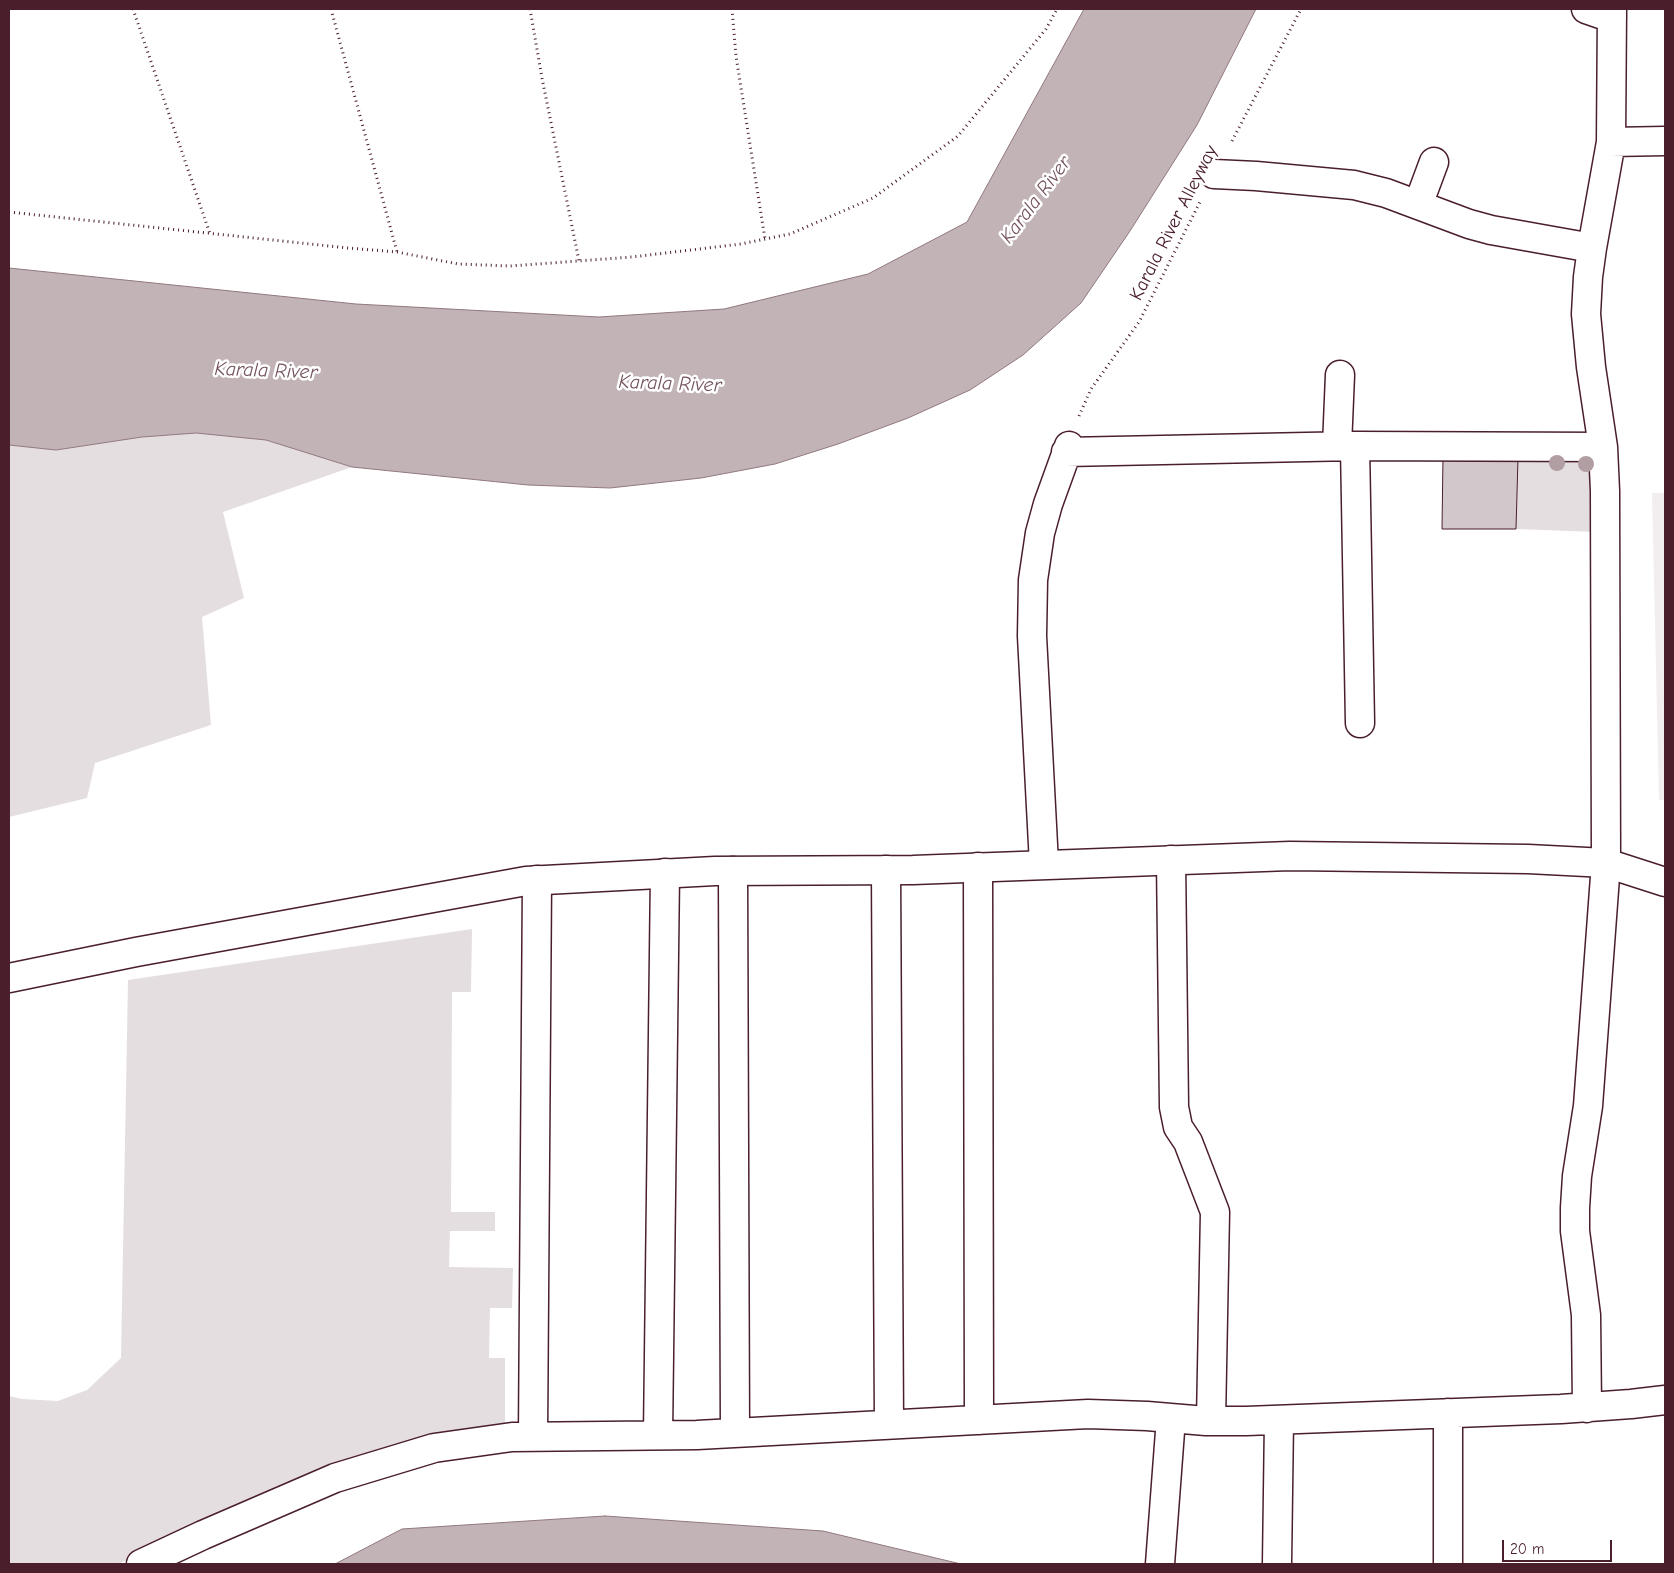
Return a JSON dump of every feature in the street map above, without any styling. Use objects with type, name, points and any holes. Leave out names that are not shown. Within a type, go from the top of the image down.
[{"type":"street","points":[[1586,9],[1612,14],[1611,142],[1592,248],[1586,314],[1591,367],[1603,447],[1605,491],[1606,863],[1588,1106],[1577,1176],[1575,1208],[1575,1231],[1586,1315],[1587,1408]]},
{"type":"street","points":[[1611,142],[1665,140]]},
{"type":"street","points":[[1418,205],[1434,162]]},
{"type":"street","points":[[1214,174],[1354,185],[1372,189],[1491,230],[1592,248]]},
{"type":"street","points":[[1340,375],[1346,446],[1360,723]]},
{"type":"street","points":[[1044,864],[1032,636],[1033,580],[1040,533],[1068,448],[1603,447]]},
{"type":"street","points":[[9,978],[146,950],[537,880],[733,870],[886,870],[1300,856],[1528,859],[1606,863],[1665,882]]},
{"type":"street","points":[[1171,860],[1174,1106],[1178,1127],[1188,1142],[1215,1212],[1211,1421]]},
{"type":"street","points":[[978,867],[979,1420]]},
{"type":"street","points":[[733,870],[735,1432]]},
{"type":"street","points":[[886,870],[889,1424]]},
{"type":"street","points":[[658,1435],[665,873]]},
{"type":"street","points":[[533,1436],[537,880]]},
{"type":"street","points":[[141,1564],[334,1478],[434,1448],[512,1437],[735,1432],[1088,1414],[1211,1421],[1279,1420],[1587,1408],[1665,1400]]},
{"type":"street","points":[[1448,1413],[1448,1564]]},
{"type":"street","points":[[1160,1564],[1171,1418]]},
{"type":"street","points":[[1277,1564],[1279,1420]]},
{"type":"path","points":[[133,9],[210,234]]},
{"type":"path","points":[[330,9],[397,252]]},
{"type":"path","points":[[530,9],[579,261]]},
{"type":"path","points":[[732,9],[736,56],[765,239]]},
{"type":"path","points":[[9,212],[397,252],[458,264],[510,266],[642,256],[741,244],[790,234],[873,198],[958,136],[1046,29],[1057,9]]},
{"type":"path","name":"Karala River Alleyway","points":[[1068,448],[1073,428],[1091,389],[1139,322],[1301,9]]},
{"type":"shaded area","points":[[196,433],[266,440],[352,467],[223,512],[244,598],[202,617],[211,725],[95,763],[87,798],[9,817],[9,445],[56,450],[142,437]]},
{"type":"shaded area","points":[[1518,458],[1588,459],[1591,463],[1596,532],[1516,529]]},
{"type":"shaded area","points":[[1652,493],[1665,493],[1665,800],[1659,800]]},
{"type":"shaded area","points":[[472,929],[471,992],[452,992],[451,1212],[495,1212],[495,1231],[450,1231],[449,1267],[513,1268],[512,1308],[490,1308],[489,1358],[505,1358],[505,1425],[293,1483],[118,1564],[9,1564],[9,1396],[22,1399],[58,1401],[87,1390],[121,1358],[128,980]]},
{"type":"water","name":"Karala River","points":[[1084,9],[1256,9],[1197,125],[1130,231],[1081,303],[1023,355],[970,390],[908,418],[838,444],[775,464],[701,478],[610,488],[528,485],[352,467],[266,440],[196,433],[142,437],[56,450],[9,445],[9,268],[356,304],[599,317],[724,309],[868,274],[967,222]]},
{"type":"water","points":[[605,1516],[823,1531],[961,1564],[335,1564],[402,1529]]},
{"type":"building","points":[[1443,456],[1518,458],[1516,529],[1442,529]]}]
